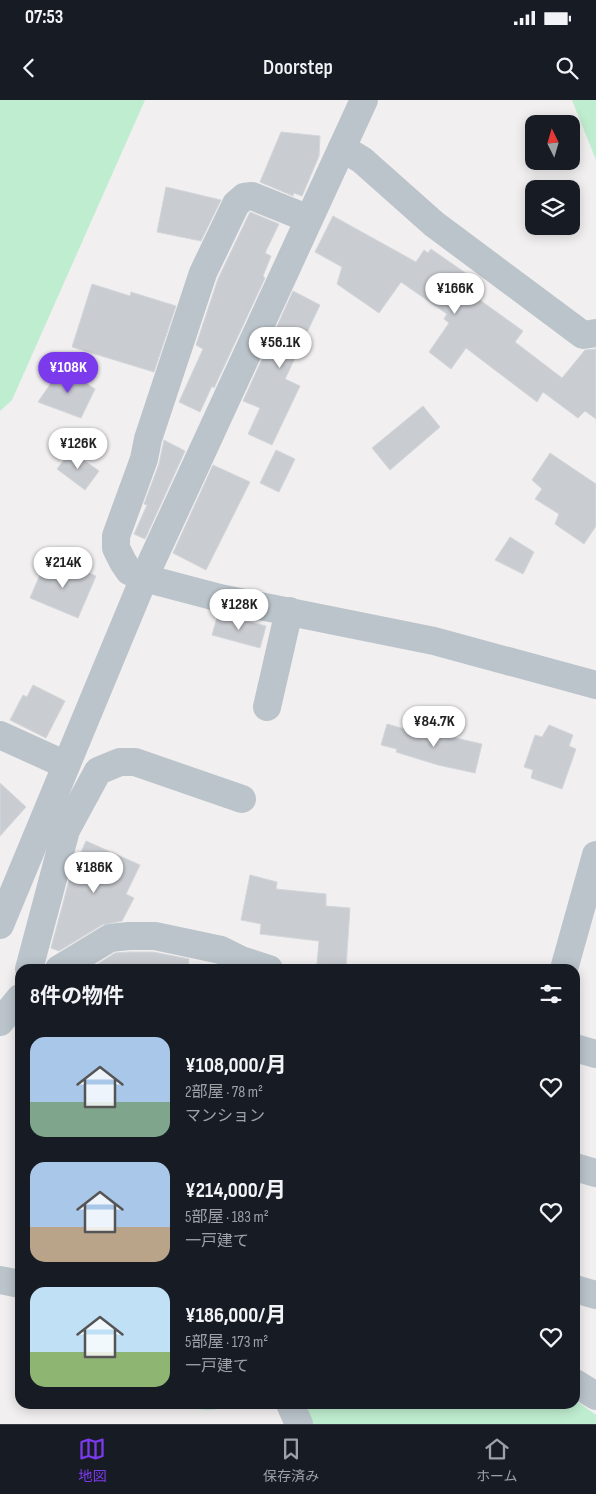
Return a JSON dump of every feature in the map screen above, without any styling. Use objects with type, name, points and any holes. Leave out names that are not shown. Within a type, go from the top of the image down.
[{"type":"street","points":[[0,925],[144,578],[364,100]]},
{"type":"street","points":[[342,148],[362,160],[434,224],[583,335],[596,333]]},
{"type":"street","points":[[309,219],[252,196],[244,197],[236,204],[203,273],[148,439],[144,459],[116,536],[116,548],[122,562],[129,571],[144,578],[220,598],[434,641],[596,685]]},
{"type":"street","points":[[267,707],[289,611]]},
{"type":"street","points":[[0,735],[66,765]]},
{"type":"street","points":[[30,964],[66,830],[98,771],[120,762],[135,762],[242,799]]},
{"type":"street","points":[[567,964],[586,930],[596,855]]},
{"type":"street","points":[[67,964],[110,938],[129,936],[155,936],[221,950],[253,964]]},
{"type":"street","points":[[0,1022],[15,1004]]},
{"type":"street","points":[[580,1049],[596,1054]]},
{"type":"street","points":[[580,1168],[596,1173]]},
{"type":"street","points":[[0,1280],[15,1283]]},
{"type":"street","points":[[580,1386],[596,1396]]},
{"type":"street","points":[[292,1409],[299,1424]]},
{"type":"green space","points":[[0,100],[145,100],[12,400],[0,411]]},
{"type":"green space","points":[[572,100],[596,100],[596,160],[580,120],[580,115],[578,115]]},
{"type":"green space","points":[[580,1404],[596,1415],[596,1424],[310,1424],[304,1409],[580,1409]]},
{"type":"building","points":[[281,132],[320,136],[319,156],[302,196],[294,193],[293,196],[260,182]]},
{"type":"building","points":[[166,187],[221,200],[201,241],[157,232]]},
{"type":"building","points":[[250,212],[279,224],[265,253],[271,256],[263,276],[265,278],[214,388],[212,386],[200,412],[179,402],[203,349],[196,345],[218,279]]},
{"type":"building","points":[[333,216],[416,262],[424,250],[428,253],[431,249],[467,274],[459,285],[523,331],[515,342],[562,378],[585,350],[596,349],[596,419],[585,411],[578,418],[543,392],[537,402],[466,348],[451,369],[429,352],[449,323],[444,319],[447,314],[401,282],[379,313],[337,284],[342,267],[315,252]]},
{"type":"building","points":[[92,284],[130,296],[131,292],[176,306],[154,372],[72,347]]},
{"type":"building","points":[[293,291],[320,305],[285,379],[300,386],[272,445],[248,434],[260,408],[243,401]]},
{"type":"building","points":[[62,367],[95,389],[81,418],[38,402]]},
{"type":"building","points":[[423,406],[440,427],[390,470],[372,448]]},
{"type":"building","points":[[164,440],[185,451],[145,539],[134,534],[147,505],[144,504],[159,464]]},
{"type":"building","points":[[276,450],[295,459],[279,492],[260,483]]},
{"type":"building","points":[[71,451],[99,471],[85,490],[57,469]]},
{"type":"building","points":[[550,453],[596,484],[596,526],[584,544],[555,524],[559,514],[535,499],[542,489],[532,480]]},
{"type":"building","points":[[213,465],[250,482],[206,570],[173,553]]},
{"type":"building","points":[[510,537],[534,552],[523,574],[495,560]]},
{"type":"building","points":[[46,561],[71,571],[75,567],[96,576],[78,618],[30,598]]},
{"type":"building","points":[[218,614],[266,626],[260,648],[212,635]]},
{"type":"building","points":[[33,685],[65,701],[46,738],[10,720],[23,695],[27,697]]},
{"type":"building","points":[[387,724],[437,738],[438,734],[482,744],[475,773],[438,765],[396,752],[397,749],[381,745]]},
{"type":"building","points":[[549,725],[573,735],[569,746],[576,749],[562,789],[531,778],[533,770],[524,767],[535,735],[542,737]]},
{"type":"building","points":[[0,783],[26,807],[0,836]]},
{"type":"building","points":[[86,841],[140,865],[126,894],[134,898],[122,921],[102,925],[59,951],[51,948],[70,877]]},
{"type":"building","points":[[250,875],[277,882],[276,889],[326,894],[326,906],[350,908],[346,964],[317,964],[319,941],[260,934],[261,924],[241,920]]},
{"type":"building","points":[[153,952],[189,959],[188,964],[98,964],[115,953]]}]
